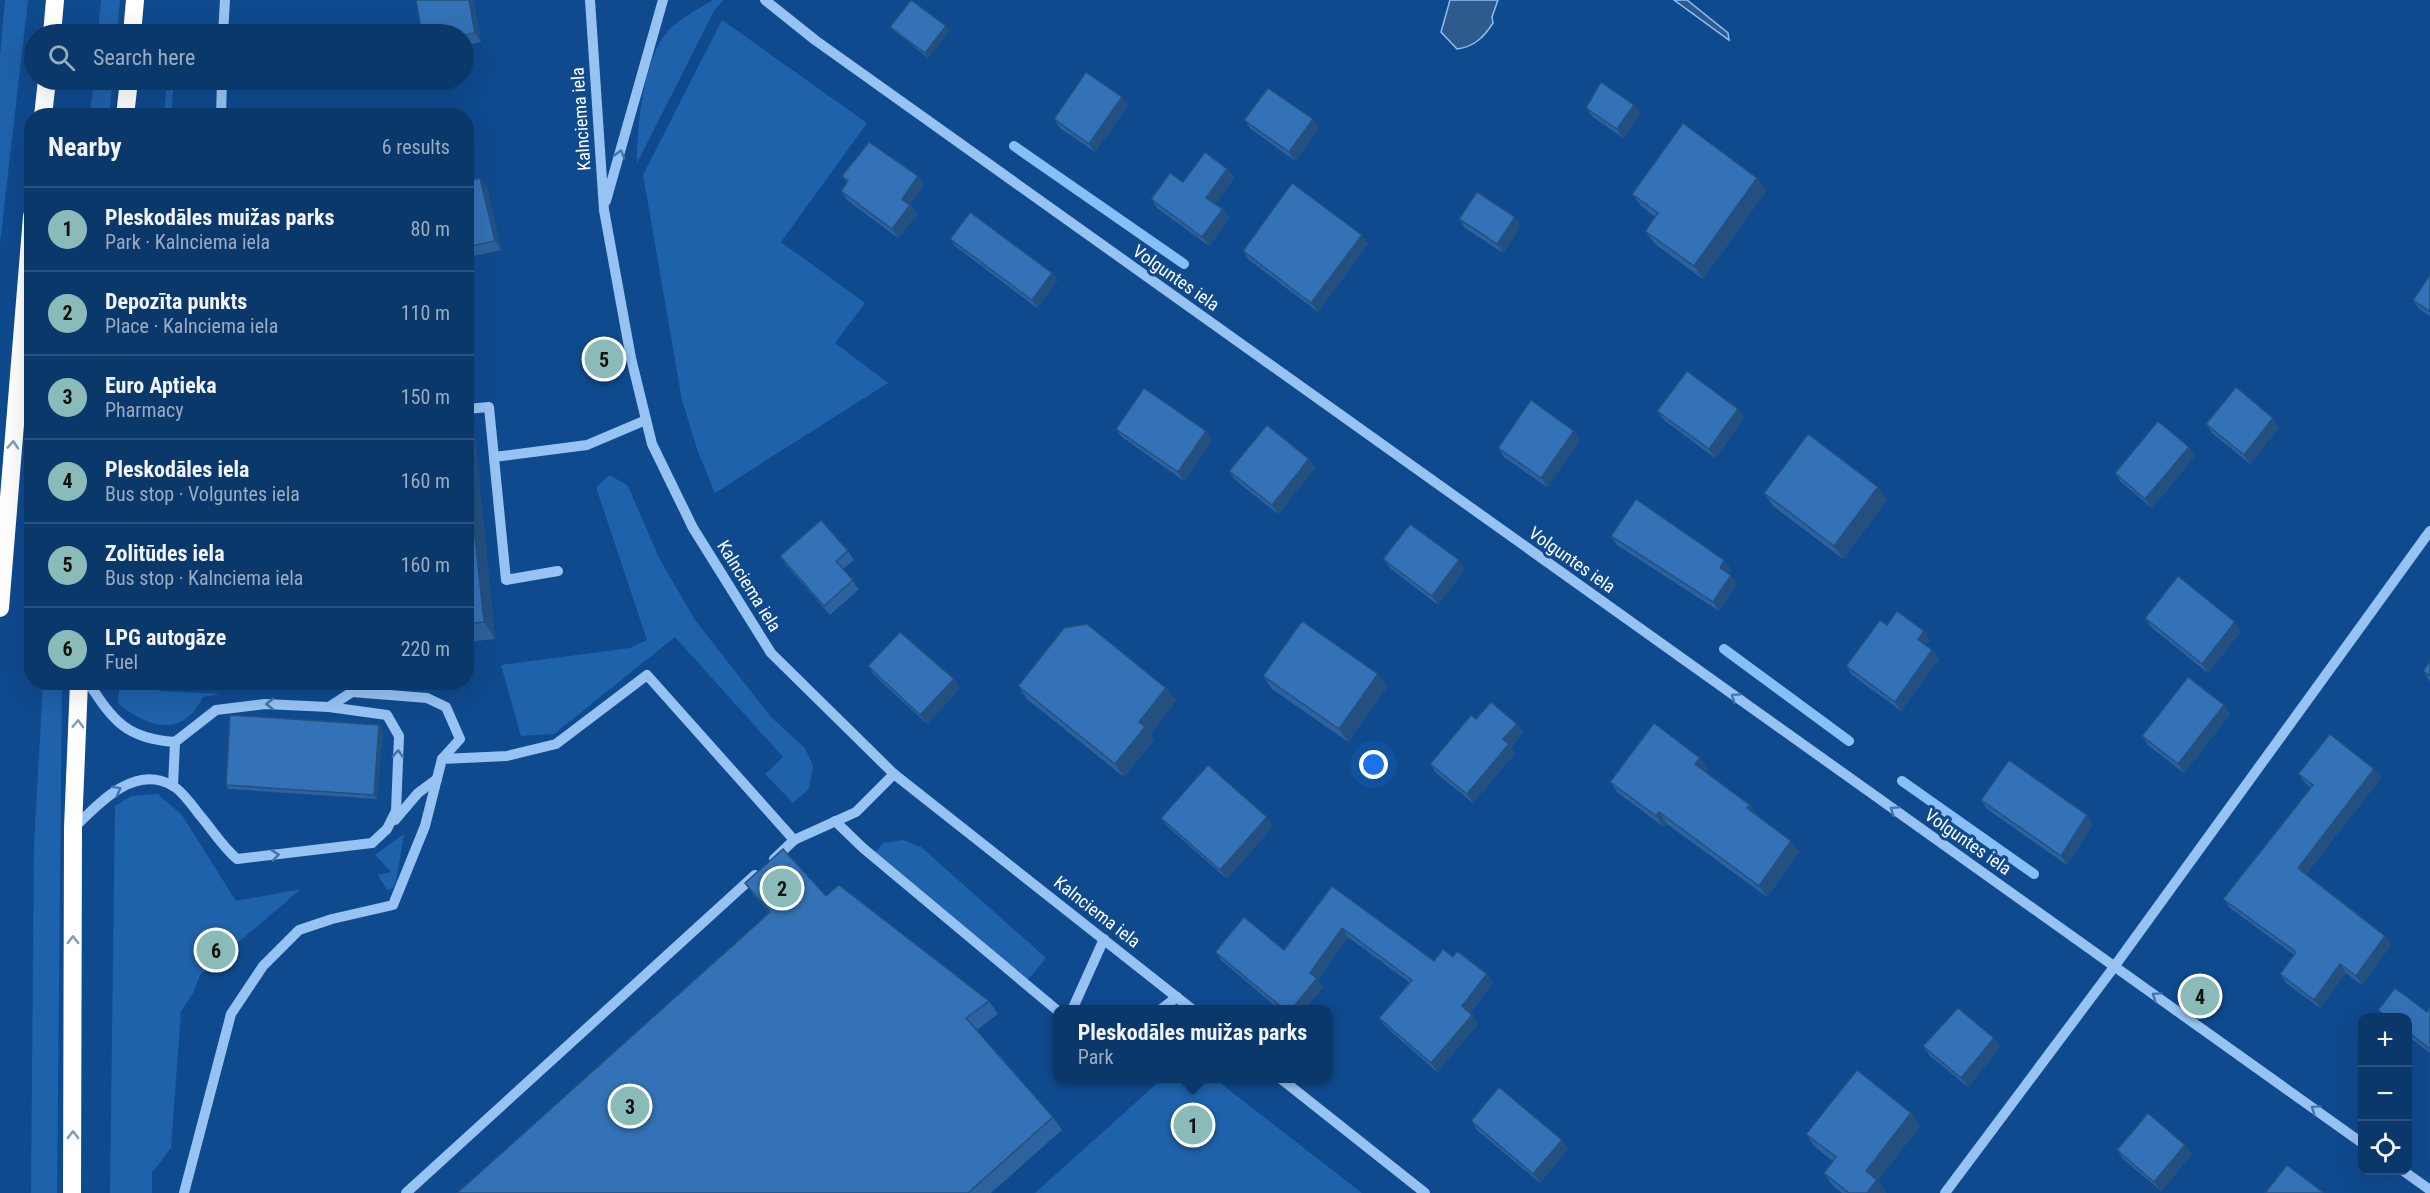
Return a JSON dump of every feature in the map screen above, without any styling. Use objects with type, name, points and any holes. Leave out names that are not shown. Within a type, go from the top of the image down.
[{"type":"highway","points":[[52,24],[55,0]]},
{"type":"highway","points":[[133,24],[135,0]]},
{"type":"highway","points":[[44,108],[45,90]]},
{"type":"highway","points":[[127,108],[128,90]]},
{"type":"highway","points":[[0,608],[24,314]]},
{"type":"highway","points":[[72,1193],[74,828],[80,690]]},
{"type":"street","points":[[224,24],[225,0]]},
{"type":"street","name":"Kalnciema iela","points":[[590,0],[604,210],[652,444],[693,528],[771,653],[894,774],[1187,1005]]},
{"type":"street","points":[[604,210],[662,0]]},
{"type":"street","name":"Volguntes iela","points":[[765,0],[824,47],[2358,1140]]},
{"type":"street","points":[[221,108],[222,90]]},
{"type":"street","points":[[474,408],[489,407],[506,580],[558,572]]},
{"type":"street","points":[[494,457],[586,445],[646,420]]},
{"type":"street","points":[[1945,1193],[2114,967],[2430,531]]},
{"type":"street","points":[[442,759],[507,756],[556,744],[647,675],[794,840]]},
{"type":"street","points":[[93,690],[110,716],[135,735],[150,740],[175,741],[216,710],[265,704],[329,707],[387,715],[399,736],[396,811],[387,829]]},
{"type":"street","points":[[184,1193],[231,1014],[263,966],[299,930],[332,919],[393,905],[425,826],[442,759],[460,739],[446,707],[427,698],[352,692],[329,707]]},
{"type":"street","points":[[173,786],[175,741]]},
{"type":"street","points":[[406,1193],[794,840],[856,812],[894,774]]},
{"type":"street","points":[[74,828],[106,796],[132,782],[147,779],[173,786],[199,813],[219,843],[237,859],[372,843],[418,793],[437,779]]},
{"type":"street","points":[[835,820],[863,848],[1053,1007]]},
{"type":"street","points":[[1074,1005],[1104,939]]},
{"type":"street","points":[[1167,1005],[1177,997]]},
{"type":"street","points":[[1286,1083],[1425,1193]]},
{"type":"street","points":[[2409,1175],[2430,1190]]},
{"type":"shaded area","points":[[5,0],[28,0],[0,243],[0,56]]},
{"type":"shaded area","points":[[101,0],[120,0],[118,24],[99,24]]},
{"type":"shaded area","points":[[713,0],[723,0],[714,11],[637,163],[638,132],[646,79],[657,48],[674,25]]},
{"type":"shaded area","points":[[1450,0],[1498,0],[1492,17],[1493,23],[1482,37],[1469,46],[1457,49],[1441,32]]},
{"type":"shaded area","points":[[1674,0],[1687,0],[1728,33],[1729,40]]},
{"type":"shaded area","points":[[722,20],[867,123],[781,242],[865,303],[835,343],[888,383],[715,493],[698,452],[682,400],[643,175]]},
{"type":"shaded area","points":[[93,90],[112,90],[110,108],[91,108]]},
{"type":"shaded area","points":[[166,90],[173,90],[172,108],[165,108]]},
{"type":"shaded area","points":[[610,475],[628,486],[659,558],[695,620],[770,716],[805,748],[813,766],[809,789],[793,803],[765,774],[783,757],[675,637],[554,734],[521,736],[501,665],[630,648],[647,640],[596,487]]},
{"type":"shaded area","points":[[43,690],[62,690],[57,1193],[31,1193],[34,845]]},
{"type":"shaded area","points":[[119,690],[221,694],[203,697],[195,710],[185,719],[175,724],[164,725],[141,719],[118,703]]},
{"type":"shaded area","points":[[158,794],[182,815],[236,901],[301,889],[200,975],[193,993],[181,1011],[171,1148],[152,1173],[152,1193],[110,1193],[115,806],[131,796]]},
{"type":"shaded area","points":[[404,834],[396,882],[393,888],[387,890],[378,875],[391,872],[375,855]]},
{"type":"shaded area","points":[[903,840],[921,847],[1046,958],[1025,983],[872,856],[883,843]]},
{"type":"shaded area","points":[[1157,1083],[1220,1083],[1362,1193],[1035,1193]]},
{"type":"building","points":[[416,0],[469,0],[473,24],[420,24]]},
{"type":"building","points":[[911,0],[946,26],[925,53],[890,27]]},
{"type":"building","points":[[1086,72],[1122,97],[1089,144],[1054,119]]},
{"type":"building","points":[[1601,82],[1634,105],[1617,129],[1586,108]]},
{"type":"building","points":[[1268,88],[1313,119],[1289,152],[1244,120]]},
{"type":"building","points":[[1683,123],[1757,178],[1694,266],[1645,231],[1658,213],[1632,194]]},
{"type":"building","points":[[869,142],[918,176],[902,199],[910,205],[892,229],[841,191],[848,181],[842,176]]},
{"type":"building","points":[[1205,152],[1227,169],[1206,198],[1223,209],[1202,237],[1151,199],[1170,173],[1183,182]]},
{"type":"building","points":[[480,178],[495,241],[474,245],[474,179]]},
{"type":"building","points":[[1292,183],[1362,235],[1311,303],[1243,251]]},
{"type":"building","points":[[1477,192],[1515,217],[1497,244],[1459,219]]},
{"type":"building","points":[[970,212],[1052,273],[1032,300],[950,239]]},
{"type":"building","points":[[2430,275],[2430,312],[2413,300]]},
{"type":"building","points":[[1687,371],[1738,409],[1709,449],[1657,411]]},
{"type":"building","points":[[2236,387],[2273,418],[2244,455],[2206,424]]},
{"type":"building","points":[[1144,388],[1206,431],[1178,472],[1116,429]]},
{"type":"building","points":[[1531,400],[1574,431],[1541,478],[1498,448]]},
{"type":"building","points":[[2158,421],[2189,447],[2145,499],[2115,473]]},
{"type":"building","points":[[1267,425],[1309,459],[1272,505],[1229,471]]},
{"type":"building","points":[[1808,434],[1878,487],[1834,546],[1764,493]]},
{"type":"building","points":[[1636,499],[1724,560],[1720,568],[1731,575],[1713,602],[1611,536]]},
{"type":"building","points":[[821,520],[848,551],[836,561],[853,580],[824,606],[780,556]]},
{"type":"building","points":[[1410,524],[1459,560],[1432,596],[1383,559]]},
{"type":"building","points":[[474,528],[484,622],[474,623]]},
{"type":"building","points":[[2178,576],[2235,622],[2202,664],[2145,618]]},
{"type":"building","points":[[1897,611],[1924,631],[1918,639],[1932,650],[1895,702],[1846,666],[1880,620],[1887,625]]},
{"type":"building","points":[[1302,621],[1378,674],[1339,729],[1263,676]]},
{"type":"building","points":[[1087,624],[1166,688],[1139,722],[1145,727],[1115,764],[1018,686],[1064,628]]},
{"type":"building","points":[[900,632],[954,679],[920,715],[868,666]]},
{"type":"building","points":[[2430,661],[2430,676],[2423,671]]},
{"type":"building","points":[[2188,677],[2224,705],[2178,764],[2142,736]]},
{"type":"building","points":[[1491,702],[1517,724],[1503,739],[1509,744],[1467,794],[1430,764],[1471,715],[1476,719]]},
{"type":"building","points":[[230,715],[379,725],[374,795],[226,785]]},
{"type":"building","points":[[1654,723],[1700,758],[1695,764],[1750,805],[1747,808],[1791,841],[1759,886],[1659,812],[1656,816],[1610,782]]},
{"type":"building","points":[[2330,734],[2374,769],[2298,868],[2385,936],[2356,976],[2340,964],[2314,1000],[2280,974],[2296,952],[2223,899],[2313,785],[2298,774]]},
{"type":"building","points":[[2009,760],[2087,815],[2061,856],[1981,800]]},
{"type":"building","points":[[1208,765],[1267,817],[1220,870],[1161,818]]},
{"type":"building","points":[[783,849],[826,896],[839,885],[989,1001],[966,1018],[1053,1117],[968,1193],[457,1193],[770,912],[745,883]]},
{"type":"building","points":[[1332,886],[1434,961],[1443,949],[1453,957],[1457,951],[1487,974],[1462,1006],[1472,1015],[1431,1063],[1379,1018],[1412,980],[1342,928],[1310,973],[1317,978],[1295,1005],[1279,1005],[1215,952],[1244,917],[1284,950]]},
{"type":"building","points":[[2395,988],[2427,1012],[2430,1008],[2430,1049],[2412,1035],[2412,1013],[2382,1013],[2378,1010]]},
{"type":"building","points":[[1958,1008],[1994,1038],[1961,1078],[1923,1046]]},
{"type":"building","points":[[1857,1070],[1911,1113],[1866,1171],[1877,1180],[1867,1193],[1849,1193],[1824,1173],[1836,1157],[1806,1134]]},
{"type":"building","points":[[1499,1087],[1562,1140],[1533,1174],[1471,1121]]},
{"type":"building","points":[[2148,1113],[2185,1145],[2154,1182],[2117,1150]]},
{"type":"building","points":[[2287,1165],[2324,1193],[2265,1193]]},
{"type":"waterway","points":[[1014,146],[1184,264]]},
{"type":"waterway","points":[[1724,649],[1849,741]]},
{"type":"waterway","points":[[1902,781],[2034,874]]},
{"type":"place","name":"Zolitūdes iela","points":[[604,359]]},
{"type":"place","name":"Depozīta punkts","points":[[782,888]]},
{"type":"place","name":"LPG autogāze","points":[[216,950]]},
{"type":"place","name":"Pleskodāles iela","points":[[2200,996]]},
{"type":"place","name":"Euro Aptieka","points":[[630,1106]]},
{"type":"place","name":"Pleskodāles muižas parks","points":[[1193,1125]]}]
